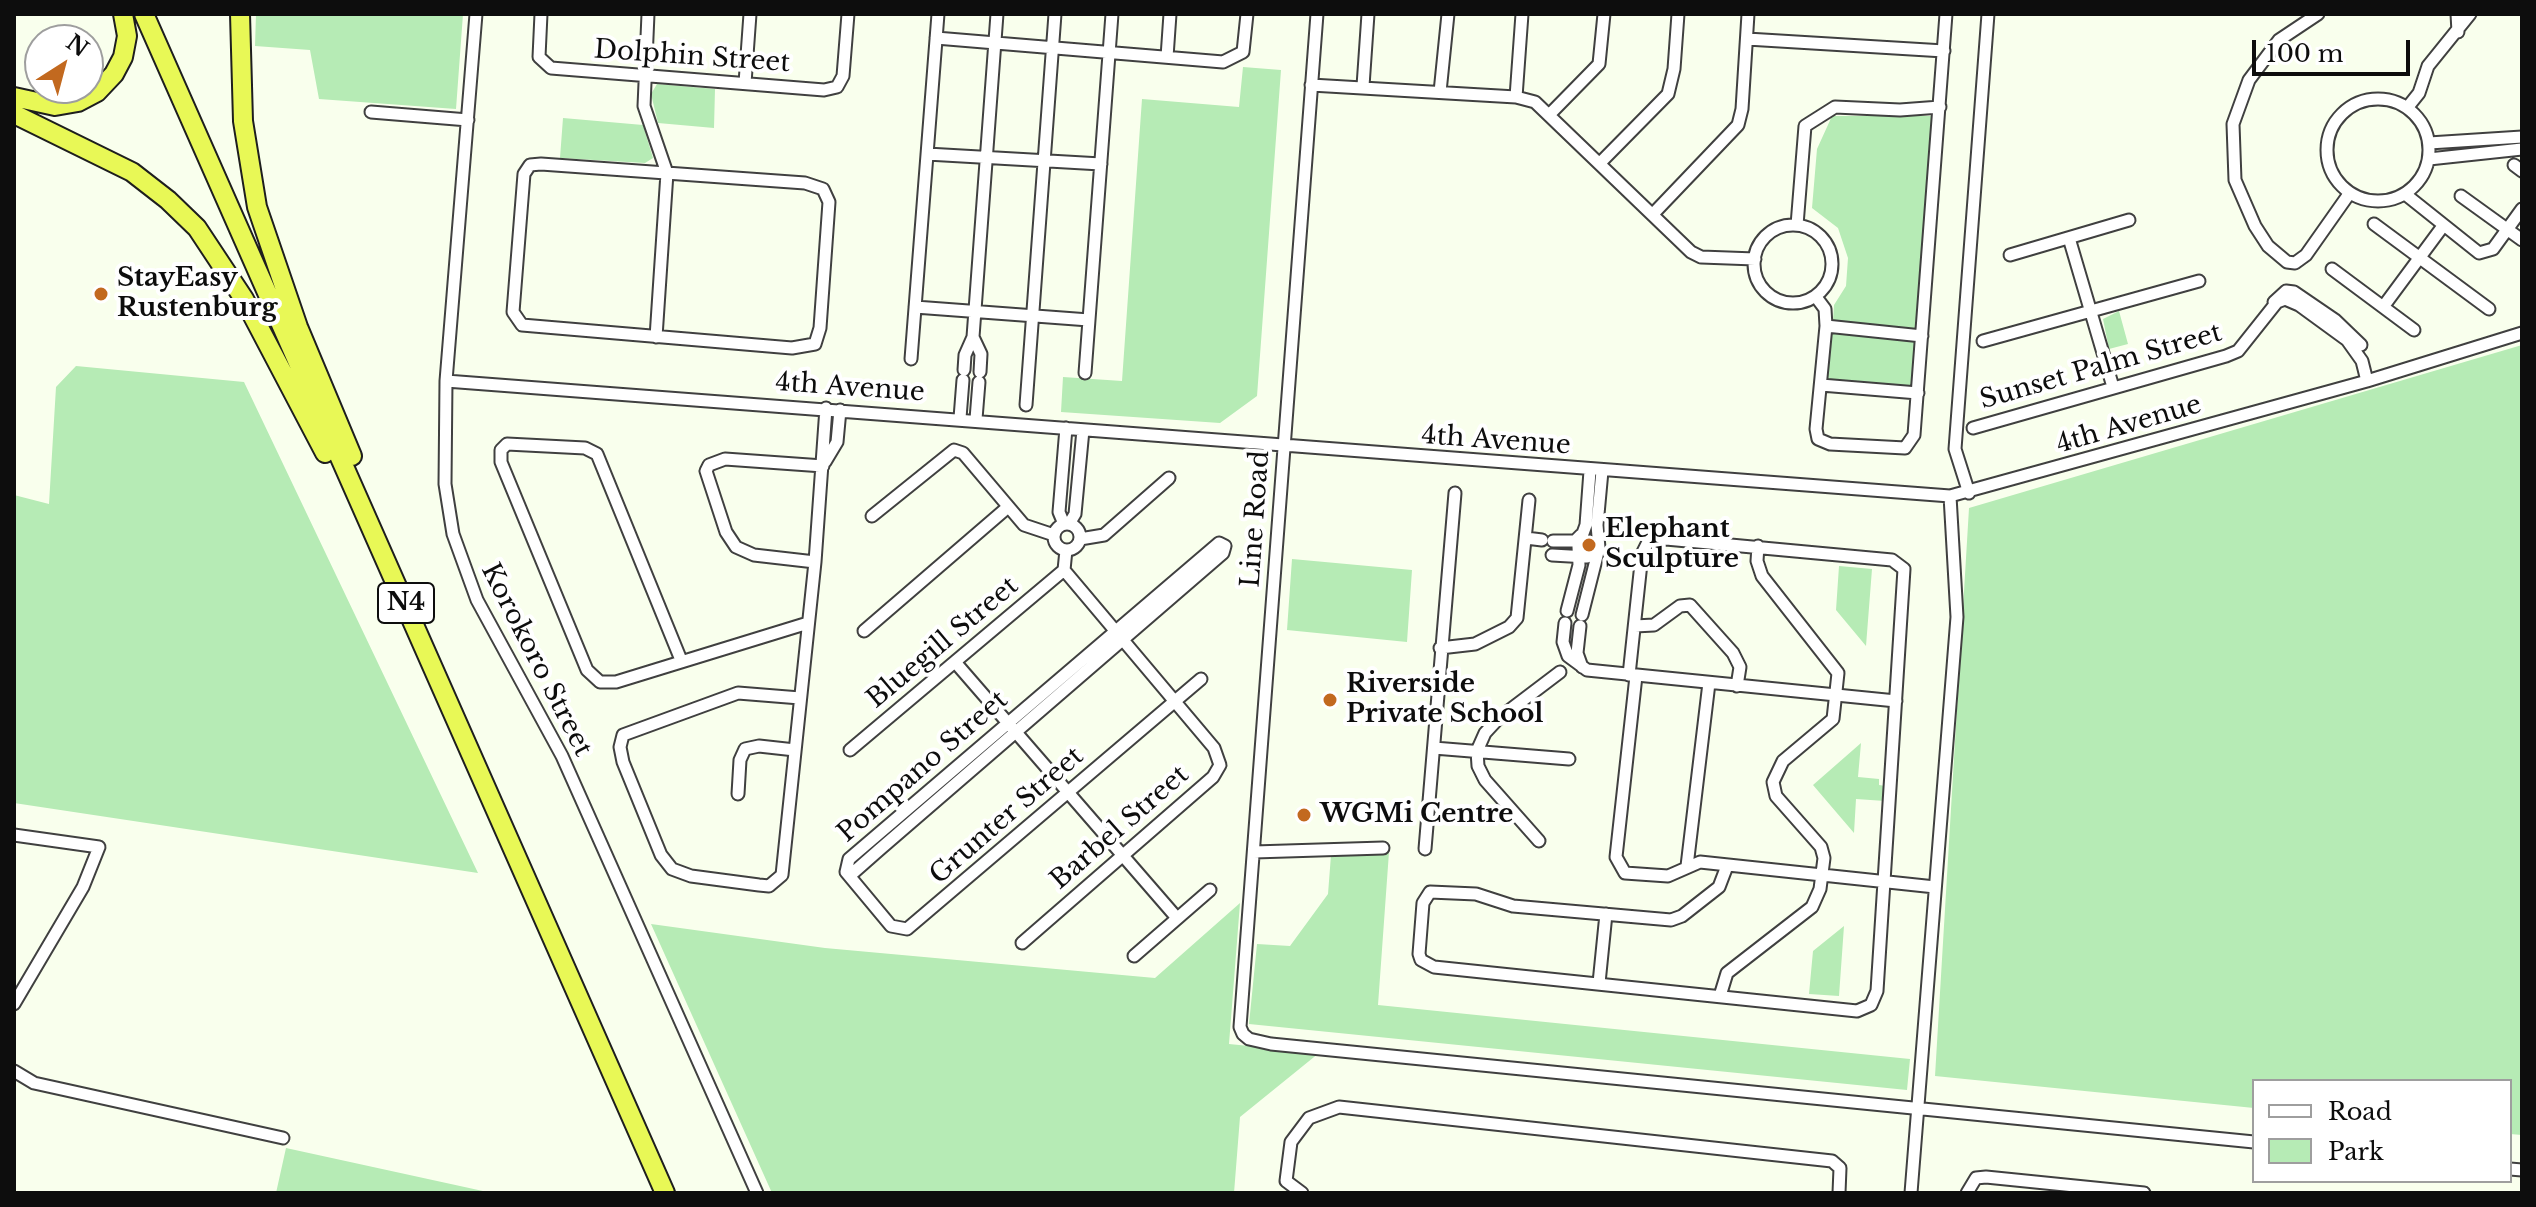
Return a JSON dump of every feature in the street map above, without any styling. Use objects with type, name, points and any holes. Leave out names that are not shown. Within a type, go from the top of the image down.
[{"type":"highway","points":[[14,97],[55,106],[78,102],[97,92],[114,74],[123,57],[127,36],[123,14]]},
{"type":"highway","name":"N4","points":[[144,14],[665,1193]]},
{"type":"highway","points":[[240,14],[245,141],[257,207],[271,253],[298,327],[476,745],[497,812]]},
{"type":"highway","points":[[14,114],[132,172],[168,200],[207,240],[244,299],[429,655]]},
{"type":"street","name":"Korokoro Street","points":[[476,14],[446,381],[445,484],[458,557],[477,600],[562,756],[757,1193]]},
{"type":"street","name":"Dolphin Street","points":[[541,14],[538,51],[544,64],[560,69],[824,90],[837,87],[843,76],[848,14]]},
{"type":"street","points":[[648,14],[644,76],[646,116],[667,173],[656,337]]},
{"type":"street","points":[[745,83],[750,14]]},
{"type":"street","points":[[911,359],[938,14]]},
{"type":"street","points":[[960,418],[965,355],[973,337],[997,14]]},
{"type":"street","points":[[1026,405],[1055,14]]},
{"type":"street","points":[[1085,373],[1112,14]]},
{"type":"street","points":[[1167,57],[1170,14]]},
{"type":"street","points":[[936,38],[1231,61],[1243,52],[1247,14]]},
{"type":"street","name":"Line Road","points":[[1317,14],[1240,1027],[1249,1039],[1271,1044],[1918,1106]]},
{"type":"street","points":[[1363,86],[1368,14]]},
{"type":"street","points":[[1440,92],[1448,14]]},
{"type":"street","points":[[1516,97],[1522,14]]},
{"type":"street","points":[[1549,115],[1599,64],[1604,14]]},
{"type":"street","points":[[1600,163],[1668,94],[1674,69],[1678,14]]},
{"type":"street","points":[[1653,214],[1738,125],[1748,14]]},
{"type":"street","points":[[1816,297],[1825,309],[1826,326],[1816,434],[1830,444],[1905,448],[1914,435],[1918,393],[1946,14]]},
{"type":"street","points":[[1969,493],[1955,449],[1988,14]]},
{"type":"street","points":[[2318,14],[2279,40],[2249,80],[2233,124],[2235,180],[2255,226],[2268,246],[2287,262],[2295,263],[2306,255],[2349,194]]},
{"type":"street","points":[[2457,14],[2458,33]]},
{"type":"street","points":[[2407,108],[2419,93],[2428,66],[2458,33],[2470,14]]},
{"type":"street","points":[[1747,39],[1944,51]]},
{"type":"street","points":[[1311,85],[1516,97],[1535,102],[1691,252],[1701,257],[1755,259]]},
{"type":"street","points":[[2382,99],[2407,108],[2423,125],[2429,143],[2429,159],[2424,175],[2405,194],[2381,202],[2349,194],[2336,180],[2328,157],[2330,132],[2338,118],[2365,100],[2382,99]]},
{"type":"street","points":[[1797,225],[1805,126],[1835,107],[1900,110],[1940,107]]},
{"type":"street","points":[[371,112],[468,120]]},
{"type":"street","points":[[2429,143],[2522,137]]},
{"type":"street","points":[[2429,159],[2522,149]]},
{"type":"street","points":[[927,154],[1101,164]]},
{"type":"street","points":[[541,164],[667,173],[805,183],[823,189],[829,202],[820,328],[815,344],[792,348],[530,327],[515,320],[513,300],[526,168],[541,164]]},
{"type":"street","points":[[2405,194],[2479,253],[2493,249],[2522,209]]},
{"type":"street","points":[[2461,196],[2522,240]]},
{"type":"street","points":[[2010,255],[2129,220]]},
{"type":"street","points":[[2374,224],[2489,309]]},
{"type":"street","points":[[1797,225],[1819,235],[1831,254],[1830,278],[1816,297],[1795,303],[1773,298],[1758,281],[1755,259],[1759,245],[1769,234],[1797,225]]},
{"type":"street","points":[[2383,307],[2443,226]]},
{"type":"street","points":[[2069,238],[2113,387]]},
{"type":"street","points":[[2332,269],[2414,330]]},
{"type":"street","points":[[1983,341],[2199,281]]},
{"type":"street","name":"Sunset Palm Street","points":[[1973,428],[2238,351],[2277,302],[2292,301],[2330,327],[2355,349],[2370,380]]},
{"type":"street","points":[[915,307],[1089,320]]},
{"type":"street","points":[[1826,326],[1922,336]]},
{"type":"street","name":"4th Avenue","points":[[446,381],[976,419],[1596,471],[1950,496],[2370,380],[2522,333]]},
{"type":"street","points":[[973,337],[981,354],[976,419]]},
{"type":"street","points":[[1821,385],[1918,393]]},
{"type":"street","points":[[800,698],[746,692],[727,695],[623,735],[620,747],[661,855],[672,869],[691,876],[769,886],[777,882],[785,866],[815,562],[826,408]]},
{"type":"street","points":[[823,466],[837,442],[840,410]]},
{"type":"street","points":[[1054,535],[1057,545],[1066,550],[1075,547],[1080,539],[1078,529],[1067,524],[1059,512],[1066,428]]},
{"type":"street","points":[[1054,535],[1075,514],[1083,430]]},
{"type":"street","points":[[681,660],[597,454],[585,448],[511,443],[504,446],[501,462],[590,675],[609,683],[808,623]]},
{"type":"street","points":[[872,516],[954,450],[963,453],[1008,507],[1033,531],[1054,535]]},
{"type":"street","points":[[815,562],[754,555],[736,547],[726,532],[706,471],[709,465],[725,459],[823,466]]},
{"type":"street","points":[[1526,538],[1575,541],[1586,525],[1596,471]]},
{"type":"street","points":[[1582,668],[1577,653],[1581,621],[1599,548],[1596,471]]},
{"type":"street","points":[[1080,539],[1104,535],[1169,478]]},
{"type":"street","points":[[1425,849],[1455,493]]},
{"type":"street","points":[[1911,1193],[1957,617],[1950,496]]},
{"type":"street","points":[[1440,648],[1475,644],[1514,622],[1519,614],[1529,500]]},
{"type":"street","points":[[864,631],[1008,507]]},
{"type":"street","points":[[1581,535],[1563,642],[1568,656],[1582,668],[1632,676],[1896,701]]},
{"type":"street","points":[[1727,866],[1719,887],[1677,918],[1513,906],[1476,894],[1430,892],[1423,903],[1419,954],[1426,965],[1865,1010],[1871,1005],[1877,991],[1884,882],[1896,701],[1904,569],[1892,560],[1758,546],[1649,540],[1642,554],[1617,864],[1625,873],[1659,876],[1668,876],[1700,862],[1727,866],[1822,876],[1884,882],[1935,887]]},
{"type":"street","points":[[1720,996],[1727,973],[1812,907],[1818,899],[1822,876],[1824,852],[1776,796],[1773,782],[1783,761],[1833,719],[1838,673],[1762,576],[1757,561],[1758,546]]},
{"type":"street","points":[[1525,553],[1578,557],[1594,554],[1599,548]]},
{"type":"street","points":[[1066,550],[1064,570],[1175,701]]},
{"type":"street","name":"Pompano Street","points":[[846,872],[854,872],[875,846],[1201,565]]},
{"type":"street","name":"Bluegill Street","points":[[850,750],[1064,570]]},
{"type":"street","points":[[1635,626],[1654,625],[1680,606],[1690,605],[1738,661],[1737,686]]},
{"type":"street","points":[[955,662],[1177,918]]},
{"type":"street","points":[[1539,841],[1485,780],[1478,766],[1477,751],[1485,733],[1498,719],[1560,672]]},
{"type":"street","name":"Grunter Street","points":[[846,872],[891,926],[904,930],[1201,679]]},
{"type":"street","points":[[1687,866],[1709,683]]},
{"type":"street","name":"Barbel Street","points":[[1022,943],[1213,777],[1220,765],[1214,748],[1175,701]]},
{"type":"street","points":[[738,794],[745,749],[759,746],[795,750]]},
{"type":"street","points":[[1434,748],[1569,759]]},
{"type":"street","points":[[14,835],[99,847],[83,887],[14,1004]]},
{"type":"street","points":[[1254,852],[1383,848]]},
{"type":"street","points":[[1134,956],[1210,890]]},
{"type":"street","points":[[1599,983],[1606,914]]},
{"type":"street","points":[[14,1071],[34,1083],[283,1138]]},
{"type":"street","points":[[1918,1106],[2252,1142]]},
{"type":"street","points":[[1302,1193],[1286,1181],[1291,1142],[1309,1118],[1339,1107],[1832,1161],[1840,1168],[1839,1193]]},
{"type":"street","points":[[1967,1193],[1976,1178],[1986,1177],[2144,1193]]},
{"type":"green space","points":[[256,14],[463,14],[456,109],[319,99],[310,50],[255,46]]},
{"type":"green space","points":[[1243,67],[1281,70],[1257,396],[1220,423],[1061,412],[1063,377],[1122,381],[1142,99],[1239,107]]},
{"type":"green space","points":[[657,84],[715,89],[714,128],[658,123],[651,94]]},
{"type":"green space","points":[[1832,116],[1932,116],[1915,330],[1833,321],[1834,305],[1846,286],[1848,258],[1838,228],[1812,208],[1817,149]]},
{"type":"green space","points":[[563,118],[643,125],[653,158],[645,163],[560,158]]},
{"type":"green space","points":[[2119,311],[2128,344],[2109,349],[2103,319]]},
{"type":"green space","points":[[1832,332],[1915,340],[1911,387],[1827,380]]},
{"type":"green space","points":[[2522,345],[2522,1135],[2512,1134],[2512,1079],[2252,1079],[2252,1108],[1935,1076],[1969,508]]},
{"type":"green space","points":[[76,366],[244,382],[478,873],[14,803],[14,495],[49,504],[56,387]]},
{"type":"green space","points":[[1292,559],[1412,570],[1407,642],[1287,630]]},
{"type":"green space","points":[[1839,566],[1872,569],[1866,646],[1836,610]]},
{"type":"green space","points":[[1861,743],[1858,777],[1879,779],[1879,785],[1886,786],[1885,801],[1856,799],[1854,833],[1813,785]]},
{"type":"green space","points":[[1389,852],[1378,1005],[1910,1059],[1907,1090],[1249,1024],[1257,944],[1290,946],[1328,894],[1331,855]]},
{"type":"green space","points":[[1240,903],[1229,1044],[1319,1053],[1240,1117],[1234,1193],[772,1193],[651,924],[825,948],[1155,978]]},
{"type":"green space","points":[[1844,926],[1839,996],[1809,994],[1813,951]]},
{"type":"green space","points":[[286,1148],[492,1193],[276,1193]]},
{"type":"place","name":"StayEasy Rustenburg","points":[[101,294]]},
{"type":"place","name":"Elephant Sculpture","points":[[1589,545]]},
{"type":"place","name":"Riverside Private School","points":[[1330,700]]},
{"type":"place","name":"WGMi Centre","points":[[1304,815]]}]
